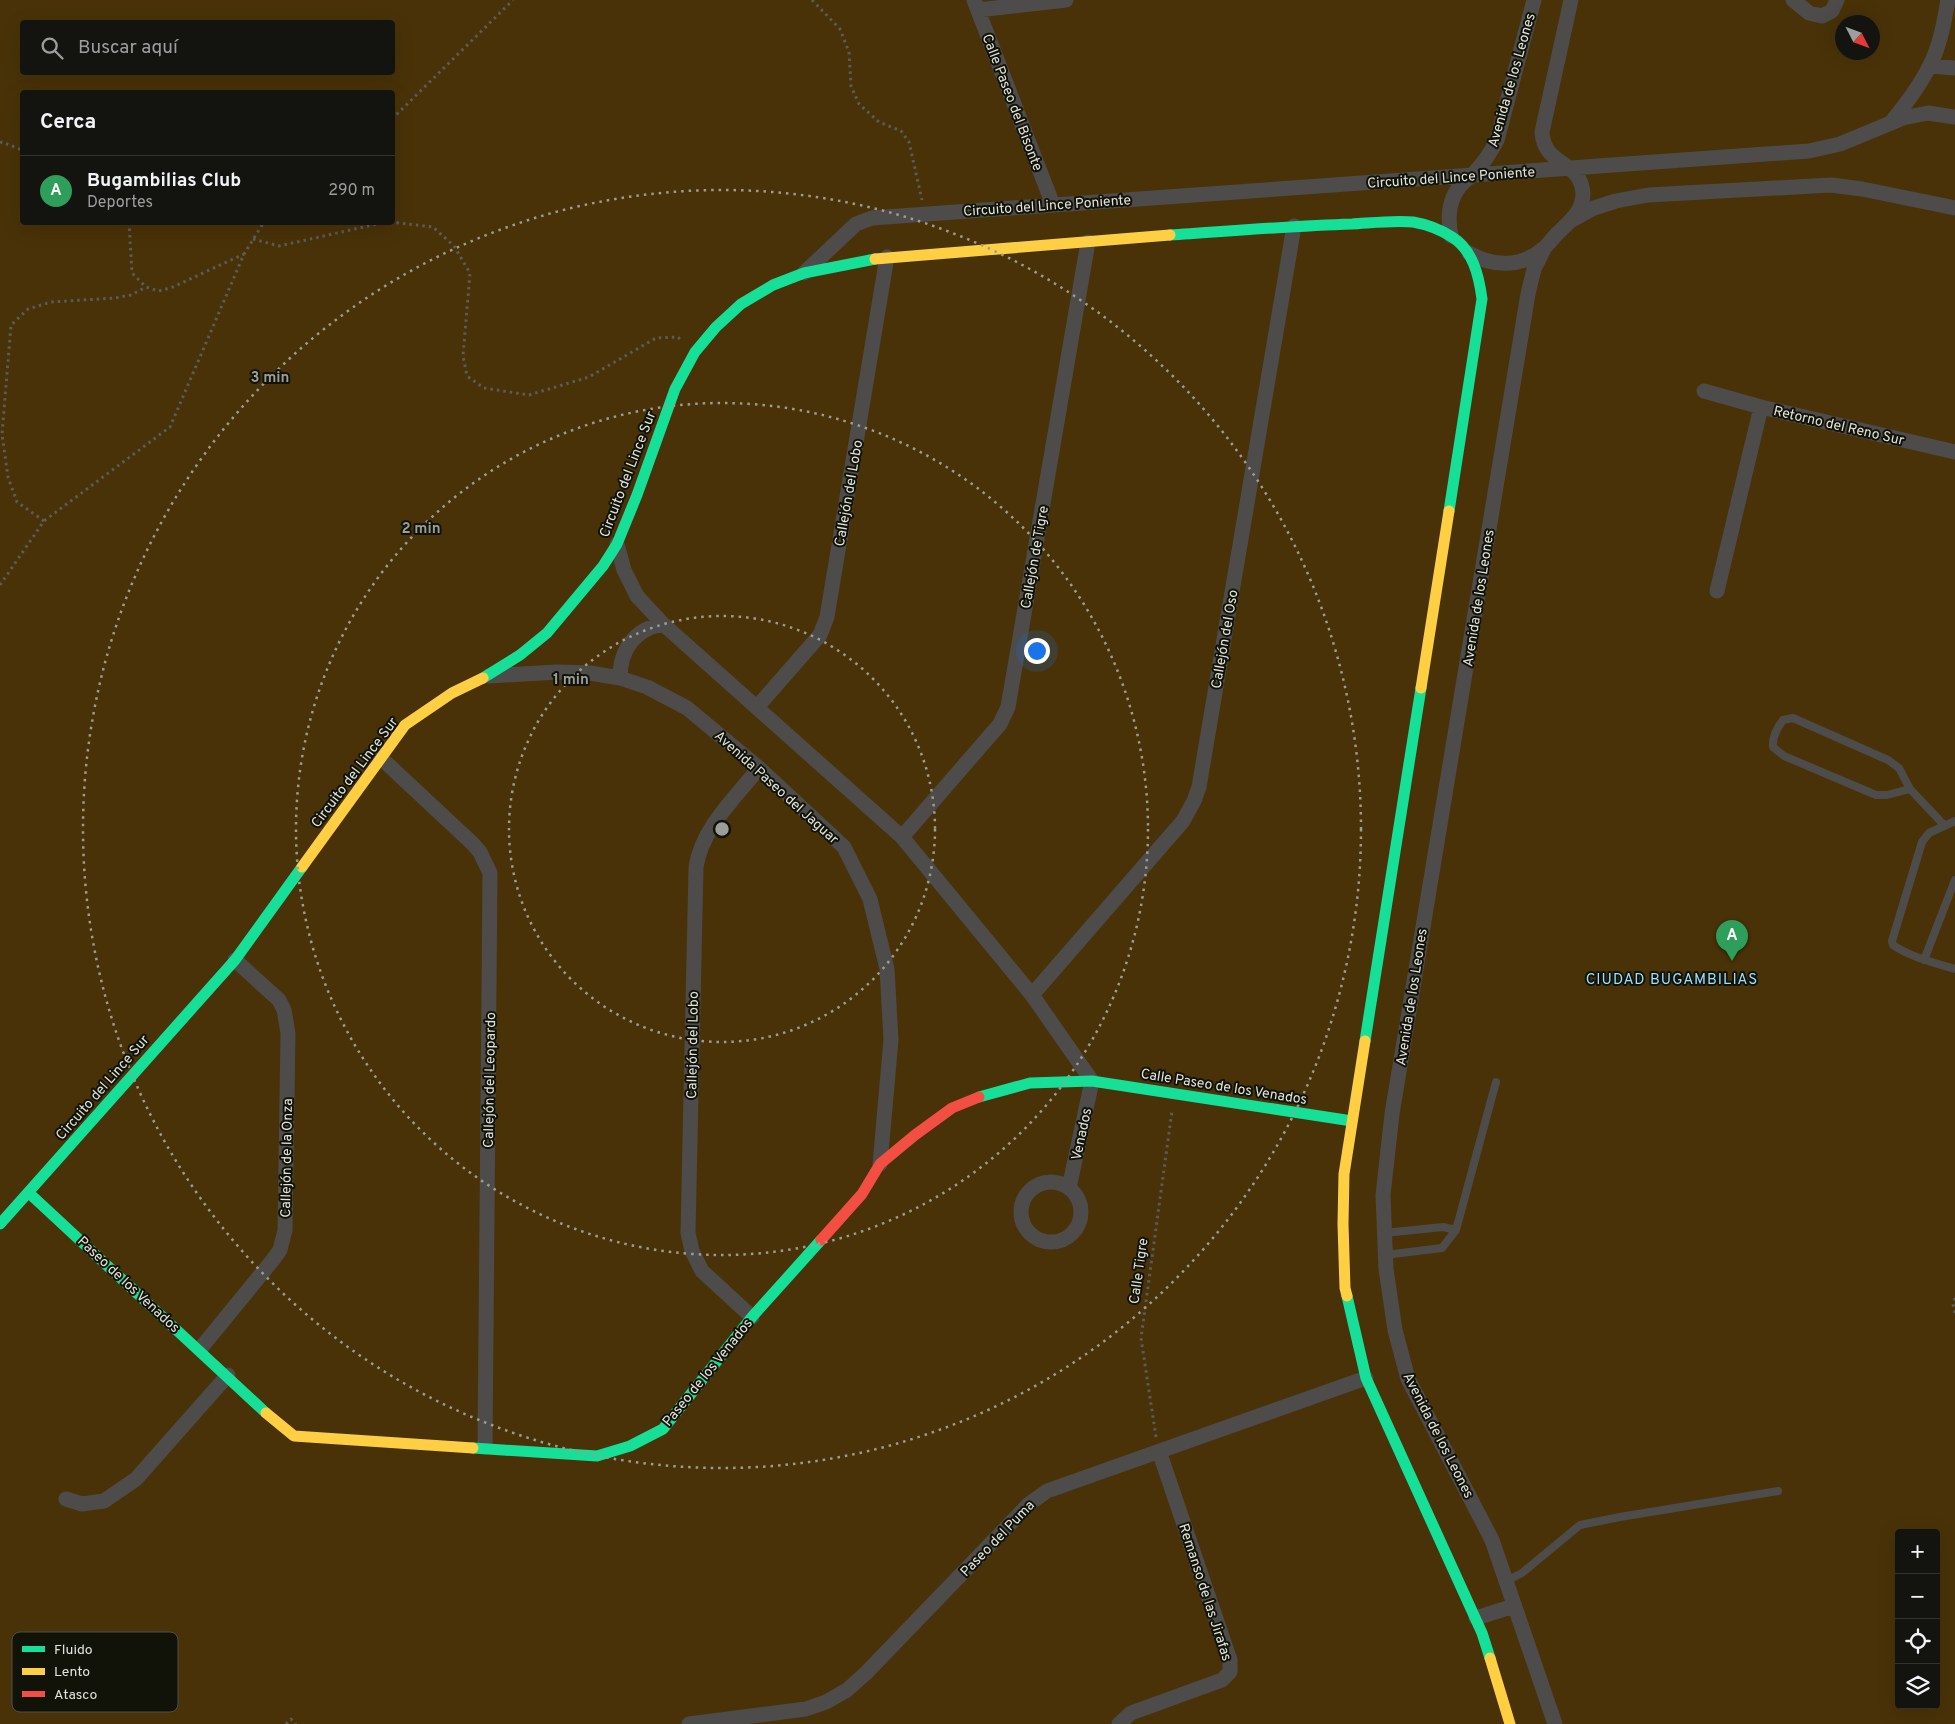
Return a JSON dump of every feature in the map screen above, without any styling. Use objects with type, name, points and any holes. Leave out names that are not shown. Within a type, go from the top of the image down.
[{"type":"street","points":[[976,5],[1066,0]]},
{"type":"street","name":"Avenida de los Leones","points":[[1451,236],[1448,215],[1450,205],[1458,188],[1472,176],[1490,154],[1497,140],[1534,0]]},
{"type":"street","points":[[804,274],[887,257],[1294,226],[1412,222],[1451,236],[1469,253],[1487,262],[1507,264],[1528,259],[1545,247],[1572,220],[1582,204],[1583,194],[1580,180],[1571,168],[1547,150],[1543,143],[1542,132],[1570,0]]},
{"type":"street","points":[[1793,0],[1809,12],[1822,16],[1832,11],[1837,0]]},
{"type":"street","points":[[1891,122],[1912,96],[1930,66],[1948,0]]},
{"type":"street","name":"Calle Paseo del Bisonte","points":[[976,5],[1053,205]]},
{"type":"street","points":[[1930,66],[1955,68]]},
{"type":"street","name":"Circuito del Lince Poniente","points":[[804,274],[856,224],[872,218],[1809,151],[1840,144],[1903,118],[1928,113],[1955,117]]},
{"type":"street","points":[[1572,220],[1608,203],[1648,195],[1830,185],[1955,208]]},
{"type":"street","points":[[1925,201],[1946,202],[1955,199]]},
{"type":"street","name":"Callejón del Oso","points":[[1032,994],[1183,821],[1200,787],[1294,226]]},
{"type":"street","name":"Callejón de Tigre","points":[[902,837],[1000,724],[1008,707],[1088,242]]},
{"type":"street","name":"Avenida de los Leones","points":[[1545,247],[1534,269],[1528,294],[1392,1114],[1383,1195],[1385,1255],[1395,1330],[1408,1379],[1492,1540],[1555,1724]]},
{"type":"street","points":[[1469,253],[1480,282],[1482,299],[1344,1174],[1343,1224],[1345,1288],[1366,1378],[1476,1618],[1510,1724]]},
{"type":"street","name":"Callejón del Lobo","points":[[758,706],[820,635],[827,617],[887,257]]},
{"type":"street","name":"Circuito del Lince Sur","points":[[0,1224],[235,960],[405,725],[452,694],[488,676],[520,655],[547,633],[603,566],[617,544],[637,495],[675,389],[695,352],[716,326],[741,304],[774,285],[804,274]]},
{"type":"street","points":[[1704,391],[1761,407]]},
{"type":"street","name":"Retorno del Reno Sur","points":[[1717,591],[1761,407],[1955,452]]},
{"type":"street","points":[[617,544],[624,570],[637,596],[663,624],[758,706],[902,837],[1032,994],[1092,1081]]},
{"type":"street","points":[[620,678],[622,659],[630,642],[645,630],[663,624]]},
{"type":"street","name":"Avenida Paseo del Jaguar","points":[[488,676],[557,672],[590,673],[620,678],[647,687],[687,708],[759,768],[844,847],[870,900],[887,969],[891,1040],[880,1164]]},
{"type":"street","name":"Callejón del Leopardo","points":[[381,758],[472,843],[480,852],[490,873],[485,1447]]},
{"type":"street","name":"Callejón del Lobo","points":[[752,1317],[702,1271],[692,1250],[688,1223],[696,867],[698,856],[709,831],[759,768]]},
{"type":"street","name":"Callejón de la Onza","points":[[200,1349],[280,1250],[285,1230],[288,1033],[284,1010],[271,992],[235,960]]},
{"type":"street","name":"Calle Paseo de los Venados","points":[[1092,1081],[1352,1121]]},
{"type":"street","name":"Paseo de los Venados","points":[[29,1192],[294,1436],[485,1447],[597,1456],[620,1450],[663,1429],[752,1317],[862,1194],[880,1164],[915,1135],[952,1108],[989,1092],[1030,1083],[1092,1081]]},
{"type":"street","name":"Venados","points":[[1069,1188],[1092,1081]]},
{"type":"street","points":[[1053,1182],[1069,1188],[1080,1201],[1082,1210],[1081,1218],[1073,1234],[1058,1242],[1041,1241],[1033,1237],[1023,1223],[1021,1215],[1024,1198],[1036,1186],[1053,1182]]},
{"type":"street","points":[[66,1499],[82,1504],[104,1501],[136,1479],[228,1375]]},
{"type":"street","name":"Paseo del Puma","points":[[696,1724],[806,1708],[826,1702],[847,1690],[866,1673],[1038,1497],[1047,1491],[1366,1378]]},
{"type":"street","name":"Remanso de las Jirafas","points":[[1119,1724],[1131,1714],[1222,1680],[1230,1672],[1230,1660],[1159,1451]]},
{"type":"street","points":[[1476,1618],[1514,1606]]},
{"type":"lane","points":[[1910,789],[1887,795],[1876,795],[1784,756],[1773,747],[1772,743],[1777,728],[1783,720],[1793,718],[1888,760],[1899,768],[1910,789],[1944,825]]},
{"type":"lane","points":[[1955,821],[1929,833],[1922,842],[1892,938],[1893,945],[1897,948],[1924,960],[1955,970]]},
{"type":"lane","points":[[1924,960],[1955,880]]},
{"type":"lane","points":[[1385,1255],[1442,1248],[1456,1230],[1496,1082]]},
{"type":"lane","points":[[1384,1233],[1443,1227],[1456,1230]]},
{"type":"lane","points":[[1506,1581],[1522,1573],[1580,1525],[1778,1491]]},
{"type":"path","points":[[395,116],[514,0]]},
{"type":"path","points":[[812,0],[840,29],[848,52],[851,86],[859,104],[880,122],[901,131],[909,142],[926,214]]},
{"type":"path","points":[[0,143],[2,142],[20,149]]},
{"type":"path","points":[[395,223],[433,227],[454,246],[470,273],[463,356],[467,376],[484,388],[529,395],[589,378],[656,338],[678,337],[695,352]]},
{"type":"path","points":[[129,225],[132,273],[146,287],[160,291],[173,287],[244,254]]},
{"type":"path","points":[[0,585],[44,521],[170,427],[244,254],[262,225]]},
{"type":"path","points":[[253,239],[279,246],[374,225]]},
{"type":"path","points":[[44,521],[17,502],[8,477],[2,434],[11,325],[28,309],[51,302],[115,298],[131,295],[146,287]]},
{"type":"path","name":"Calle Tigre","points":[[1159,1451],[1141,1338],[1174,1093]]},
{"type":"path","points":[[1955,1298],[1953,1304],[1955,1314]]},
{"type":"path","points":[[286,1724],[291,1719],[296,1724]]},
{"type":"shaded area","points":[[0,0],[1955,0],[1955,1724],[0,1724]]},
{"type":"traffic: fast","points":[[1170,235],[1406,221],[1433,228],[1448,234],[1459,242],[1474,264],[1482,299],[1449,511]]},
{"type":"traffic: fast","points":[[483,678],[520,655],[547,633],[603,566],[617,544],[637,495],[675,389],[695,352],[716,327],[741,304],[773,285],[804,273],[875,259]]},
{"type":"traffic: fast","points":[[1365,1041],[1421,688]]},
{"type":"traffic: fast","points":[[0,1224],[235,960],[302,867]]},
{"type":"traffic: fast","points":[[979,1097],[1030,1083],[1092,1081],[1352,1121]]},
{"type":"traffic: fast","points":[[29,1193],[266,1413]]},
{"type":"traffic: fast","points":[[473,1448],[597,1456],[630,1446],[663,1429],[752,1317],[821,1240]]},
{"type":"traffic: fast","points":[[1347,1296],[1366,1378],[1482,1633],[1490,1658]]},
{"type":"traffic: slow","points":[[875,259],[1170,235]]},
{"type":"traffic: slow","points":[[1421,688],[1449,511]]},
{"type":"traffic: slow","points":[[302,867],[405,725],[452,693],[483,678]]},
{"type":"traffic: slow","points":[[1347,1296],[1345,1288],[1343,1224],[1344,1174],[1365,1041]]},
{"type":"traffic: slow","points":[[266,1413],[294,1436],[473,1448]]},
{"type":"traffic: slow","points":[[1490,1658],[1510,1724]]},
{"type":"traffic: jam","points":[[821,1240],[862,1194],[880,1164],[952,1108],[979,1097]]},
{"type":"place","name":"Bugambilias Club","points":[[1732,961]]},
{"type":"district","name":"CIUDAD BUGAMBILIAS","points":[[1672,979]]}]
